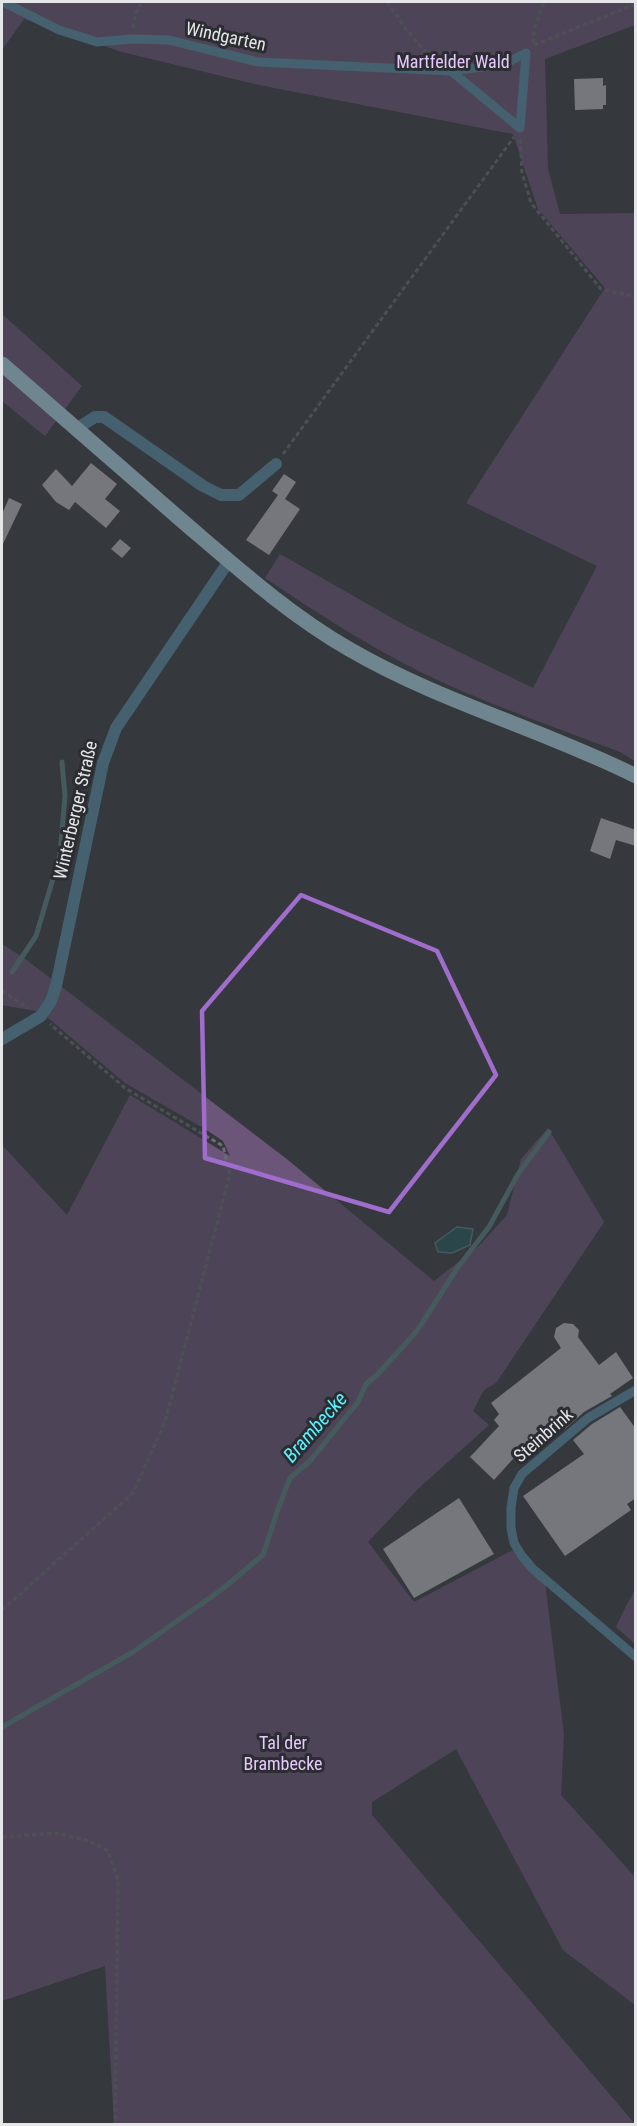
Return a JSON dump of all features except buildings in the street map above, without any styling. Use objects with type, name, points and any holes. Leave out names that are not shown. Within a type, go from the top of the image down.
[{"type":"main road","points":[[2,364],[229,561],[322,632],[376,663],[438,694],[599,758],[636,776]]},
{"type":"street","points":[[75,429],[95,417],[104,417],[203,486],[221,495],[239,495],[276,464]]},
{"type":"street","name":"Winterberger Straße","points":[[41,1016],[51,1001],[56,986],[103,763],[116,728],[229,561]]},
{"type":"street","points":[[2,1039],[41,1016]]},
{"type":"lane","name":"Windgarten","points":[[3,2],[59,30],[97,42],[132,39],[169,40],[258,62],[451,71],[504,64],[526,53],[520,128]]},
{"type":"lane","points":[[451,71],[520,128]]},
{"type":"lane","name":"Steinbrink","points":[[636,1390],[588,1418],[522,1474],[514,1488],[511,1508],[514,1543],[522,1556],[533,1569],[636,1657]]},
{"type":"path","points":[[132,39],[136,12],[142,2]]},
{"type":"path","points":[[387,2],[406,29],[436,64],[451,71]]},
{"type":"path","points":[[543,2],[534,29],[533,46],[636,4]]},
{"type":"path","points":[[520,128],[522,173],[531,202],[601,289],[636,297]]},
{"type":"path","points":[[276,464],[520,128]]},
{"type":"path","points":[[2,992],[41,1016],[125,1088],[223,1146],[230,1174],[165,1422],[133,1493],[2,1610]]},
{"type":"path","points":[[2,1837],[57,1833],[89,1841],[108,1851],[118,1880],[116,2124]]},
{"type":"highlighted area","points":[[301,895],[437,951],[496,1075],[389,1212],[205,1158],[202,1011]]},
{"type":"green space","name":"Martfelder Wald","points":[[2,2],[635,2],[635,25],[545,59],[548,169],[560,214],[635,213],[635,761],[620,752],[489,702],[422,673],[353,635],[265,578],[280,554],[406,626],[533,688],[597,566],[466,503],[605,288],[538,209],[513,134],[259,85],[122,52],[24,19],[2,50]]},
{"type":"green space","points":[[2,314],[82,386],[45,436],[2,401]]},
{"type":"green space","name":"Tal der Brambecke","points":[[2,944],[24,958],[288,1160],[434,1281],[478,1247],[507,1215],[521,1159],[548,1128],[604,1222],[496,1383],[484,1390],[473,1411],[489,1425],[419,1488],[368,1542],[414,1602],[513,1550],[544,1574],[564,1734],[561,1795],[635,1877],[635,2005],[563,1950],[456,1749],[372,1802],[372,1815],[635,2124],[114,2124],[105,1966],[2,2001],[2,1145],[67,1215],[130,1095],[230,1156],[223,1141],[125,1083],[41,1012],[2,1005]]},
{"type":"green space","points":[[635,1590],[635,1644],[616,1627]]},
{"type":"water","points":[[457,1227],[473,1229],[470,1245],[452,1253],[438,1252],[435,1243]]},
{"type":"waterway","points":[[12,972],[36,936],[60,855],[65,796],[62,762]]},
{"type":"waterway","name":"Brambecke","points":[[2,1727],[133,1652],[221,1590],[263,1555],[290,1478],[310,1461],[358,1402],[366,1384],[417,1331],[458,1267],[489,1227],[518,1174],[549,1132]]}]
